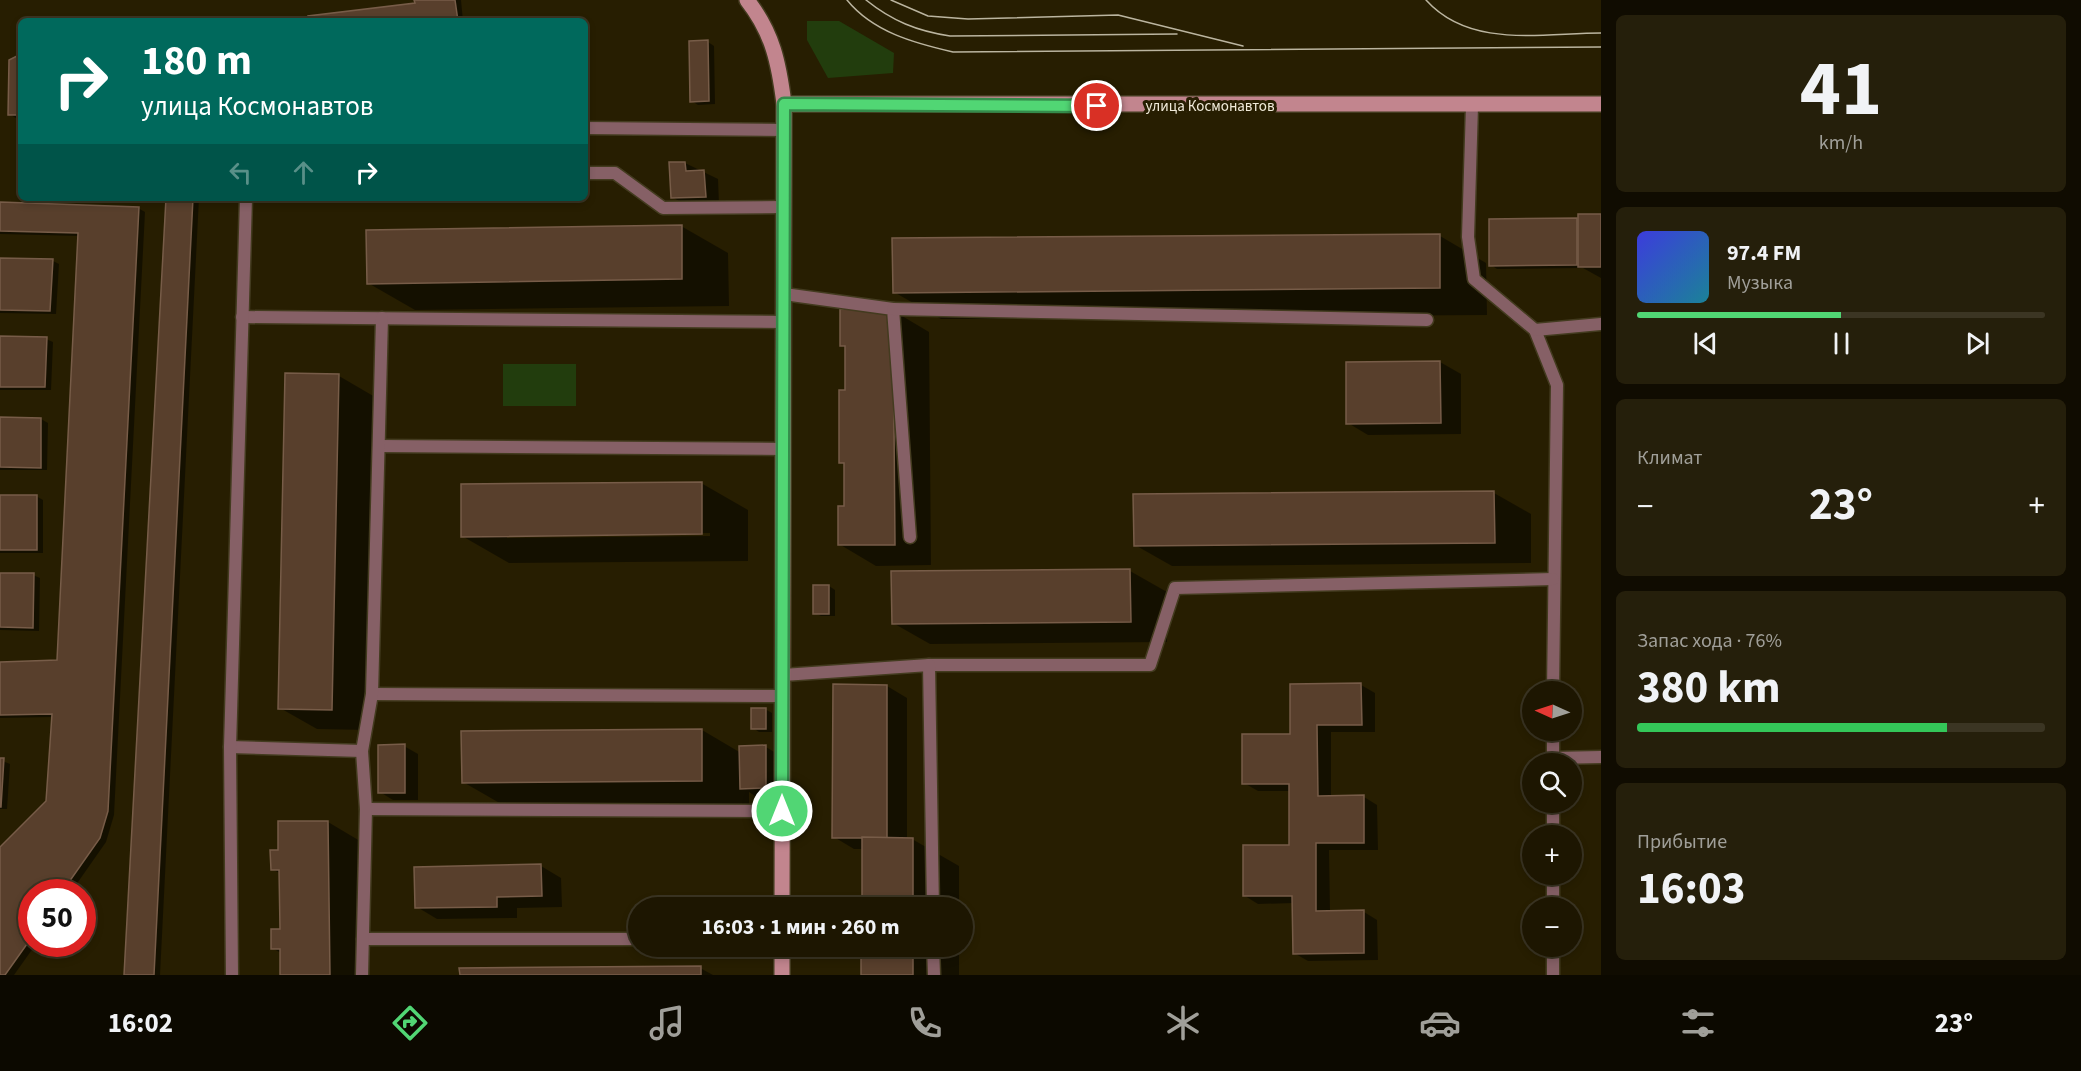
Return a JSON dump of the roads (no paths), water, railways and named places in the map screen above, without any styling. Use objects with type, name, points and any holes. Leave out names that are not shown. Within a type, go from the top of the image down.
[{"type":"main road","points":[[747,0],[758,13],[777,55],[784,104],[782,897]]},
{"type":"main road","name":"улица Космонавтов","points":[[784,104],[1472,106],[1601,104]]},
{"type":"main road","points":[[782,957],[782,975]]},
{"type":"lane","points":[[1472,106],[1468,237],[1474,279],[1535,330],[1557,385],[1553,681]]},
{"type":"lane","points":[[588,128],[784,130]]},
{"type":"lane","points":[[588,173],[615,173],[663,208],[783,207]]},
{"type":"lane","points":[[232,975],[230,747],[246,201]]},
{"type":"lane","points":[[784,294],[893,309],[1427,320]]},
{"type":"lane","points":[[893,309],[910,537]]},
{"type":"lane","points":[[242,317],[784,322]]},
{"type":"lane","points":[[362,975],[366,809],[362,751],[372,694],[382,318]]},
{"type":"lane","points":[[1535,330],[1601,324]]},
{"type":"lane","points":[[380,446],[784,449]]},
{"type":"lane","points":[[783,675],[929,665],[1150,665],[1175,588],[1553,579]]},
{"type":"lane","points":[[929,665],[933,897]]},
{"type":"lane","points":[[372,694],[783,696]]},
{"type":"lane","points":[[230,747],[362,751]]},
{"type":"lane","points":[[1582,759],[1601,757]]},
{"type":"lane","points":[[366,809],[782,811]]},
{"type":"lane","points":[[363,939],[628,939]]},
{"type":"lane","points":[[933,957],[934,975]]},
{"type":"lane","points":[[1553,957],[1553,975]]},
{"type":"tram line","points":[[847,0],[869,20],[895,35],[953,52],[1601,47]]},
{"type":"tram line","points":[[866,0],[885,14],[905,24],[950,36],[1177,34]]},
{"type":"tram line","points":[[891,0],[928,16],[968,19],[1118,15],[1243,46]]},
{"type":"tram line","points":[[1426,0],[1444,15],[1464,26],[1485,32],[1508,35],[1601,33]]}]
